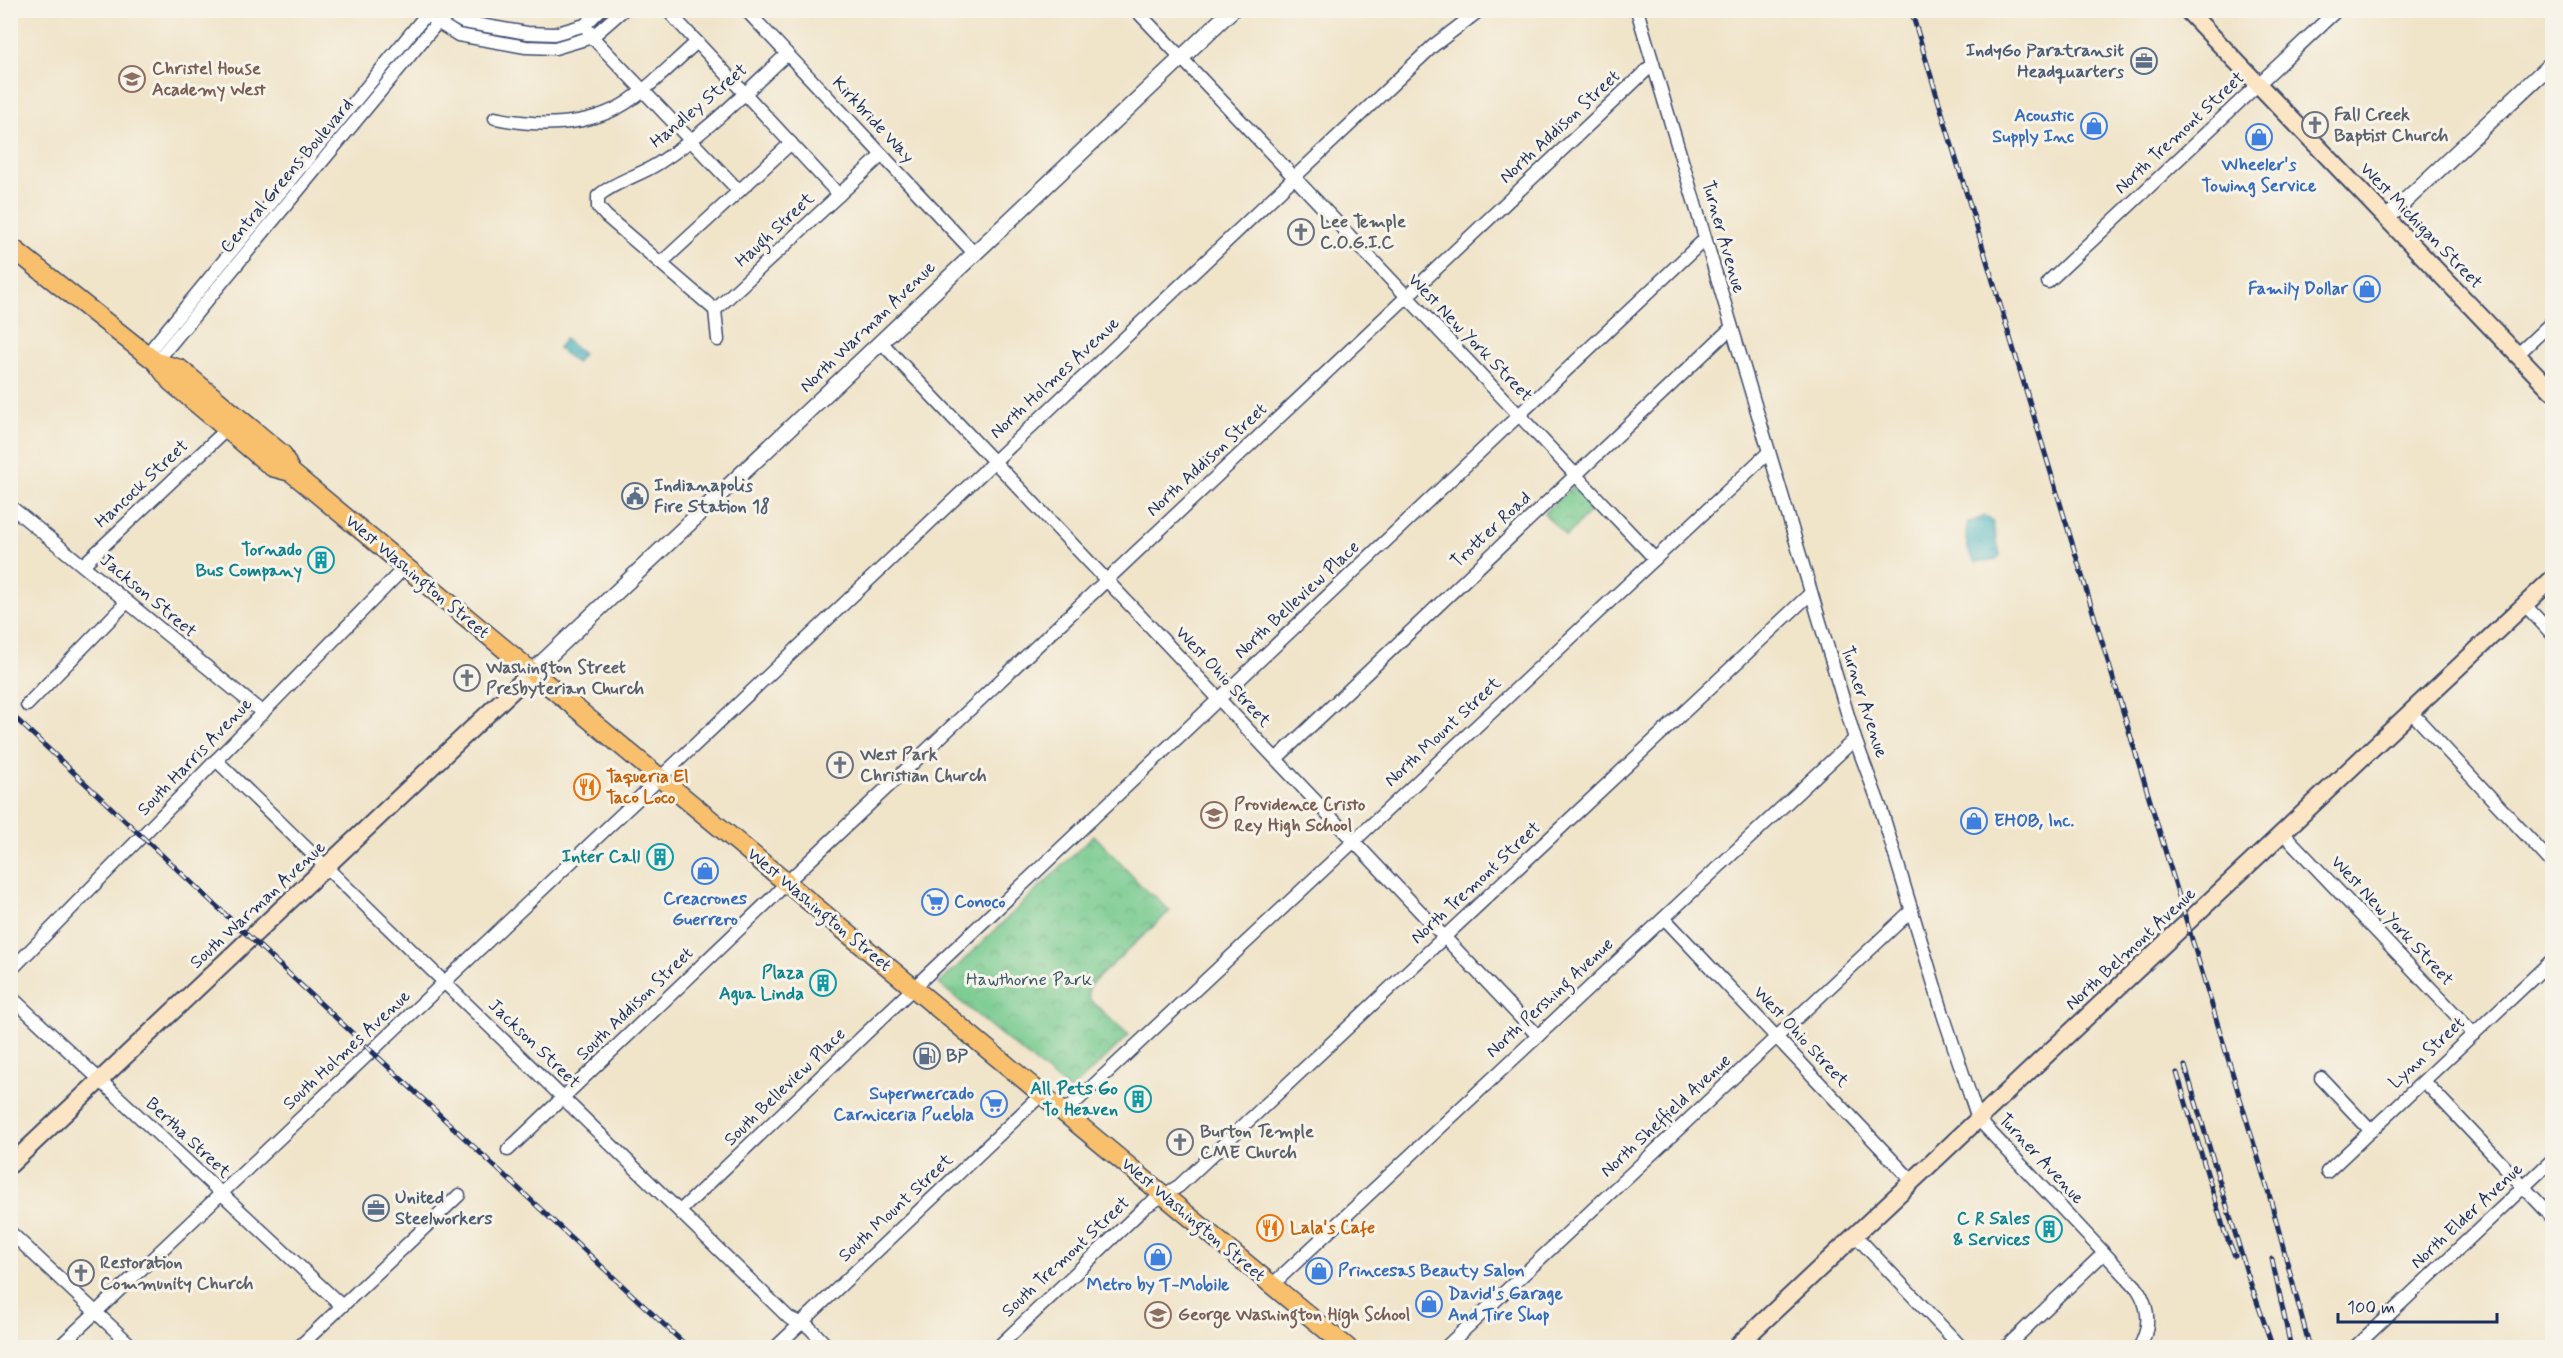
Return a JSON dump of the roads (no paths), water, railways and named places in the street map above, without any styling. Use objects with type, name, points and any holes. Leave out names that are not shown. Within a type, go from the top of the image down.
[{"type":"main road","name":"West Michigan Street","points":[[2187,10],[2553,391]]},
{"type":"main road","name":"West Washington Street","points":[[10,246],[152,358],[171,382],[272,467],[291,472]]},
{"type":"main road","name":"West Washington Street","points":[[152,358],[180,369],[282,454],[291,472],[1348,1347]]},
{"type":"main road","name":"North Belmont Avenue","points":[[1736,1347],[2553,579]]},
{"type":"main road","name":"South Warman Avenue","points":[[10,1165],[532,672]]},
{"type":"street","points":[[443,11],[463,22],[528,33],[554,34],[585,25],[600,10]]},
{"type":"street","points":[[428,15],[458,35],[526,47],[555,48],[592,37],[623,10]]},
{"type":"street","name":"Kirkbride Way","points":[[746,10],[974,253]]},
{"type":"street","name":"West New York Street","points":[[1136,10],[1655,559]]},
{"type":"street","name":"North Warman Avenue","points":[[532,672],[1232,10]]},
{"type":"street","name":"North Holmes Avenue","points":[[659,777],[1433,46],[1480,10]]},
{"type":"street","name":"Turner Avenue","points":[[1637,10],[1855,739],[1881,809],[1978,1119],[2138,1288],[2144,1301],[2148,1322],[2147,1331],[2139,1347]]},
{"type":"street","name":"North Tremont Street","points":[[2048,282],[2337,10]]},
{"type":"street","name":"Central Greens Boulevard","points":[[152,358],[428,15],[443,11]]},
{"type":"street","points":[[669,12],[839,195]]},
{"type":"street","points":[[585,25],[592,37],[739,191]]},
{"type":"street","points":[[495,118],[512,122],[549,124],[584,120],[625,104],[696,42]]},
{"type":"street","name":"Handley Street","points":[[661,263],[606,216],[598,207],[598,196],[610,186],[657,165],[691,141],[787,54]]},
{"type":"street","points":[[2386,218],[2553,63]]},
{"type":"street","name":"North Addison Street","points":[[786,882],[1653,64]]},
{"type":"street","points":[[718,340],[715,310],[661,263],[790,143]]},
{"type":"street","name":"Haugh Street","points":[[715,310],[882,155]]},
{"type":"street","name":"North Belleview Place","points":[[914,988],[1705,239]]},
{"type":"street","points":[[2517,355],[2553,322]]},
{"type":"street","name":"Trotter Road","points":[[1276,759],[1731,328]]},
{"type":"street","name":"West Ohio Street","points":[[881,342],[1538,1036]]},
{"type":"street","name":"Hancock Street","points":[[82,565],[227,429]]},
{"type":"street","name":"North Mount Street","points":[[1064,1113],[1769,452]]},
{"type":"street","name":"Jackson Street","points":[[10,506],[263,713]]},
{"type":"street","name":"South Harris Avenue","points":[[10,971],[405,567]]},
{"type":"street","name":"North Tremont Street","points":[[1163,1196],[1179,1186],[1811,593]]},
{"type":"street","points":[[27,705],[127,602]]},
{"type":"street","points":[[2526,605],[2553,634]]},
{"type":"street","points":[[2411,712],[2553,863]]},
{"type":"street","name":"North Pershing Avenue","points":[[1272,1285],[1855,739]]},
{"type":"street","name":"Jackson Street","points":[[216,760],[789,1318],[809,1327],[830,1347]]},
{"type":"street","name":"South Holmes Avenue","points":[[58,1347],[659,777]]},
{"type":"street","name":"West New York Street","points":[[2283,832],[2474,1034]]},
{"type":"street","name":"South Addison Street","points":[[508,1150],[786,882]]},
{"type":"street","name":"North Sheffield Avenue","points":[[1445,1347],[1911,910]]},
{"type":"street","name":"West Ohio Street","points":[[1664,918],[1912,1181]]},
{"type":"street","name":"Lynn Street","points":[[2327,1173],[2553,960]]},
{"type":"street","name":"South Belleview Place","points":[[680,1211],[914,988]]},
{"type":"street","name":"Bertha Street","points":[[10,996],[342,1306]]},
{"type":"street","points":[[2321,1078],[2371,1131]]},
{"type":"street","points":[[2424,1081],[2553,1217]]},
{"type":"street","name":"South Mount Street","points":[[776,1347],[1042,1094]]},
{"type":"street","name":"North Elder Avenue","points":[[2354,1347],[2553,1160]]},
{"type":"street","points":[[298,1347],[459,1195]]},
{"type":"street","name":"South Tremont Street","points":[[997,1347],[1146,1206],[1163,1196]]},
{"type":"street","points":[[10,1232],[134,1347]]},
{"type":"street","points":[[1855,1235],[1962,1347]]},
{"type":"street","points":[[2005,1347],[2104,1253]]},
{"type":"water","points":[[565,339],[583,354],[576,363],[558,348]]},
{"type":"water","points":[[1985,516],[1992,520],[2000,555],[1996,559],[1976,562],[1968,549],[1967,527],[1968,523]]},
{"type":"railway","points":[[1911,10],[2269,1194],[2310,1348]]},
{"type":"railway","points":[[10,713],[689,1348]]},
{"type":"railway","points":[[2185,1066],[2247,1273],[2273,1348]]},
{"type":"railway","points":[[2177,1073],[2225,1233],[2235,1256]]},
{"type":"railway","points":[[2272,1259],[2291,1348]]},
{"type":"place","name":"IndyGo Paratransit Headquarters","points":[[2144,61]]},
{"type":"place","name":"Christel House Academy West","points":[[132,79]]},
{"type":"place","name":"Fall Creek Baptist Church","points":[[2315,125]]},
{"type":"place","name":"Acoustic Supply Inc","points":[[2094,126]]},
{"type":"place","name":"Wheeler's Towing Service","points":[[2259,137]]},
{"type":"place","name":"Lee Temple C.O.G.I.C","points":[[1301,232]]},
{"type":"place","name":"Family Dollar","points":[[2367,289]]},
{"type":"place","name":"Indianapolis Fire Station 18","points":[[635,496]]},
{"type":"place","name":"Tornado Bus Company","points":[[321,560]]},
{"type":"place","name":"Washington Street Presbyterian Church","points":[[467,678]]},
{"type":"place","name":"West Park Christian Church","points":[[840,765]]},
{"type":"place","name":"Taqueria El Taco Loco","points":[[587,787]]},
{"type":"place","name":"Providence Cristo Rey High School","points":[[1214,815]]},
{"type":"place","name":"EHOB, Inc.","points":[[1974,821]]},
{"type":"place","name":"Inter Call","points":[[660,857]]},
{"type":"place","name":"Creacrones Guerrero","points":[[705,871]]},
{"type":"place","name":"Conoco","points":[[935,902]]},
{"type":"place","name":"Plaza Agua Linda","points":[[823,983]]},
{"type":"place","name":"BP","points":[[927,1056]]},
{"type":"place","name":"All Pets Go To Heaven","points":[[1138,1099]]},
{"type":"place","name":"Supermercado Carniceria Puebla","points":[[994,1104]]},
{"type":"place","name":"Burton Temple CME Church","points":[[1180,1142]]},
{"type":"place","name":"United Steelworkers","points":[[376,1208]]},
{"type":"place","name":"Lala's Cafe","points":[[1270,1228]]},
{"type":"place","name":"C R Sales & Services","points":[[2049,1229]]},
{"type":"place","name":"Metro by T-Mobile","points":[[1158,1257]]},
{"type":"place","name":"Princesas Beauty Salon","points":[[1319,1271]]},
{"type":"place","name":"Restoration Community Church","points":[[81,1273]]},
{"type":"place","name":"David's Garage And Tire Shop","points":[[1429,1304]]},
{"type":"place","name":"George Washington High School","points":[[1158,1315]]},
{"type":"park label","name":"Hawthorne Park","points":[[1029,980]]}]
